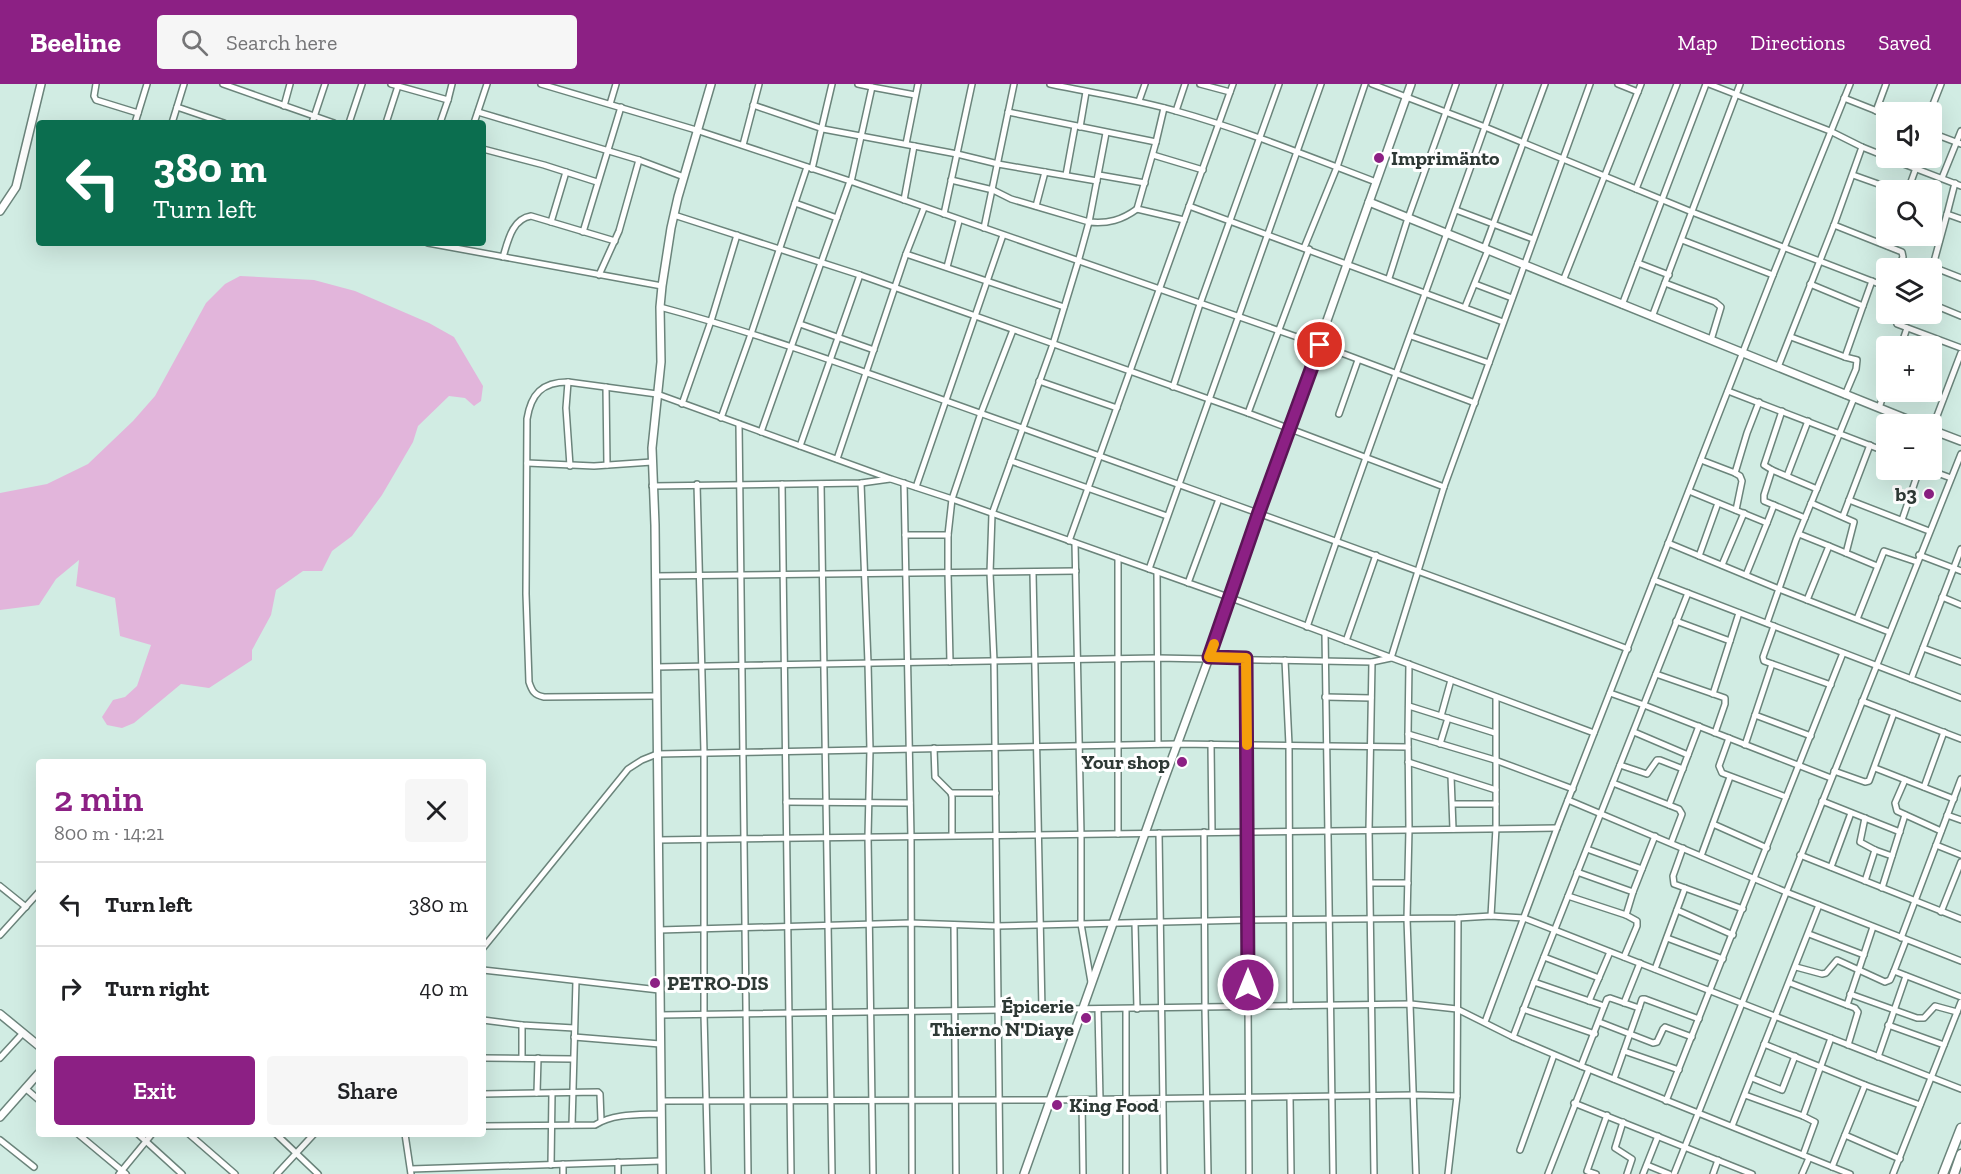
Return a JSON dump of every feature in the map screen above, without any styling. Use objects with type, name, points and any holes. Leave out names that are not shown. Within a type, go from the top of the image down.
[{"type":"highway","points":[[1943,1174],[1961,1128]]},
{"type":"highway","points":[[1954,1174],[1961,1154]]},
{"type":"street","points":[[0,211],[16,187],[41,84]]},
{"type":"street","points":[[96,84],[94,96],[96,100],[138,113]]},
{"type":"street","points":[[136,120],[147,84]]},
{"type":"street","points":[[173,120],[184,84]]},
{"type":"street","points":[[222,84],[325,120]]},
{"type":"street","points":[[284,106],[290,84]]},
{"type":"street","points":[[313,120],[325,84]]},
{"type":"street","points":[[350,120],[362,84]]},
{"type":"street","points":[[391,84],[448,100]]},
{"type":"street","points":[[441,120],[452,84]]},
{"type":"street","points":[[475,120],[487,84]]},
{"type":"street","points":[[542,84],[743,145],[904,200],[1320,345],[1475,403]]},
{"type":"street","points":[[610,104],[616,84]]},
{"type":"street","points":[[662,1174],[652,448],[661,362],[662,286],[674,215],[696,130],[711,84]]},
{"type":"street","points":[[743,145],[759,84]]},
{"type":"street","points":[[721,418],[823,129],[832,84]]},
{"type":"street","points":[[858,84],[915,95]]},
{"type":"street","points":[[906,144],[918,84]]},
{"type":"street","points":[[944,214],[972,84]]},
{"type":"street","points":[[984,228],[1014,84]]},
{"type":"street","points":[[1050,84],[1176,111],[1376,182]]},
{"type":"street","points":[[1139,102],[1145,84]]},
{"type":"street","points":[[1176,111],[1185,84]]},
{"type":"street","points":[[1200,84],[1230,92]]},
{"type":"street","points":[[1092,983],[1081,924],[1082,834],[1076,571],[1072,542],[1088,489],[1233,84]]},
{"type":"street","points":[[1173,387],[1200,304],[1279,84]]},
{"type":"street","points":[[1149,569],[1321,84]]},
{"type":"street","points":[[1248,413],[1365,84]]},
{"type":"street","points":[[1372,84],[1876,283]]},
{"type":"street","points":[[1024,1174],[1231,598],[1259,512],[1411,84]]},
{"type":"street","points":[[1389,278],[1456,84]]},
{"type":"street","points":[[1307,627],[1500,84]]},
{"type":"street","points":[[1465,307],[1522,142],[1545,84]]},
{"type":"street","points":[[1391,658],[1444,488],[1590,84]]},
{"type":"street","points":[[1618,84],[1638,92]]},
{"type":"street","points":[[1563,281],[1641,84]]},
{"type":"street","points":[[1636,189],[1677,84]]},
{"type":"street","points":[[1622,305],[1708,84],[1830,131],[1876,152]]},
{"type":"street","points":[[1652,317],[1740,84]]},
{"type":"street","points":[[1485,1022],[1572,789],[1850,84]]},
{"type":"street","points":[[1879,102],[1886,84]]},
{"type":"street","points":[[1934,102],[1941,84]]},
{"type":"street","points":[[387,120],[398,86]]},
{"type":"street","points":[[761,432],[851,182],[872,87]]},
{"type":"street","points":[[1066,175],[1086,92]]},
{"type":"street","points":[[1844,98],[1876,111]]},
{"type":"street","points":[[753,105],[823,129],[998,164],[1066,175],[1145,183]]},
{"type":"street","points":[[583,232],[621,107]]},
{"type":"street","points":[[177,108],[208,120]]},
{"type":"street","points":[[1137,209],[1164,108]]},
{"type":"street","points":[[478,111],[639,160],[684,177]]},
{"type":"street","points":[[1008,112],[1155,142]]},
{"type":"street","points":[[1942,178],[1959,143],[1961,131]]},
{"type":"street","points":[[1000,1174],[994,661],[990,573],[992,514],[1053,344],[1078,262],[1089,222],[1106,133]]},
{"type":"street","points":[[1942,137],[1959,143]]},
{"type":"street","points":[[904,200],[914,146]]},
{"type":"street","points":[[1778,367],[1862,147]]},
{"type":"street","points":[[486,150],[597,182]]},
{"type":"street","points":[[1152,155],[1203,170]]},
{"type":"street","points":[[600,275],[615,241],[639,160]]},
{"type":"street","points":[[1912,180],[1916,168],[1958,185],[1935,258]]},
{"type":"street","points":[[551,222],[566,172]]},
{"type":"street","points":[[1036,206],[1045,172]]},
{"type":"street","points":[[1853,175],[1876,183]]},
{"type":"street","points":[[951,180],[993,190],[1011,199],[1089,222],[1115,221],[1137,209],[1184,220]]},
{"type":"street","points":[[1369,202],[1894,414]]},
{"type":"street","points":[[795,203],[837,218]]},
{"type":"street","points":[[1190,206],[1503,322]]},
{"type":"street","points":[[837,459],[906,254],[924,208]]},
{"type":"street","points":[[1456,210],[1533,239]]},
{"type":"street","points":[[1947,214],[1961,219]]},
{"type":"street","points":[[674,215],[861,275],[1290,428],[1444,488]]},
{"type":"street","points":[[503,257],[515,226],[521,219],[531,216],[615,241]]},
{"type":"street","points":[[947,267],[959,221]]},
{"type":"street","points":[[1834,225],[1876,241]]},
{"type":"street","points":[[682,404],[711,321],[737,235]]},
{"type":"street","points":[[916,487],[1003,235]]},
{"type":"street","points":[[1682,240],[1773,275]]},
{"type":"street","points":[[446,246],[662,286]]},
{"type":"street","points":[[1888,246],[1902,252],[1903,258]]},
{"type":"street","points":[[906,254],[1064,307]]},
{"type":"street","points":[[1638,263],[1669,275]]},
{"type":"street","points":[[1942,271],[1961,278]]},
{"type":"street","points":[[800,446],[861,275]]},
{"type":"street","points":[[1845,357],[1872,281]]},
{"type":"street","points":[[1474,284],[1512,298]]},
{"type":"street","points":[[1665,284],[1719,305],[1721,310],[1711,340]]},
{"type":"street","points":[[1810,284],[1863,306]]},
{"type":"street","points":[[660,307],[791,347],[981,413],[1259,512],[1628,649]]},
{"type":"street","points":[[1942,308],[1961,316]]},
{"type":"street","points":[[800,324],[874,350]]},
{"type":"street","points":[[1897,324],[1961,348]]},
{"type":"street","points":[[1904,336],[1907,328]]},
{"type":"street","points":[[950,662],[948,535],[952,499],[981,413],[1013,330]]},
{"type":"street","points":[[1410,336],[1489,363]]},
{"type":"street","points":[[1791,337],[1857,360],[1856,369],[1845,394]]},
{"type":"street","points":[[1938,414],[1961,352]]},
{"type":"street","points":[[1339,414],[1358,360]]},
{"type":"street","points":[[1039,381],[1117,408]]},
{"type":"street","points":[[568,382],[566,408],[570,466]]},
{"type":"street","points":[[656,696],[544,697],[538,696],[532,690],[529,682],[526,594],[527,419],[535,397],[547,384],[568,382],[657,394],[1231,598],[1594,733]]},
{"type":"street","points":[[606,387],[607,465]]},
{"type":"street","points":[[1728,391],[1876,448]]},
{"type":"street","points":[[1830,685],[1764,661],[1763,657],[1779,589],[1854,398]]},
{"type":"street","points":[[1735,473],[1759,402]]},
{"type":"street","points":[[1879,408],[1881,402]]},
{"type":"street","points":[[1782,411],[1763,463],[1765,467],[1817,489]]},
{"type":"street","points":[[1787,476],[1808,421]]},
{"type":"street","points":[[739,424],[748,1174]]},
{"type":"street","points":[[1942,433],[1961,441]]},
{"type":"street","points":[[1843,516],[1870,446]]},
{"type":"street","points":[[1674,1174],[1961,454]]},
{"type":"street","points":[[1701,460],[1740,476],[1742,481],[1736,510]]},
{"type":"street","points":[[1011,461],[1167,516]]},
{"type":"street","points":[[527,463],[570,466],[652,462]]},
{"type":"street","points":[[1772,470],[1764,498],[1766,502],[1805,518]]},
{"type":"street","points":[[1942,475],[1951,478]]},
{"type":"street","points":[[652,486],[861,483],[891,479]]},
{"type":"street","points":[[1902,520],[1916,480]]},
{"type":"street","points":[[861,483],[866,574],[870,750],[868,837],[873,1174]]},
{"type":"street","points":[[904,483],[911,837],[912,1174]]},
{"type":"street","points":[[698,484],[704,752],[704,1014],[708,1174]]},
{"type":"street","points":[[782,484],[791,1174]]},
{"type":"street","points":[[821,484],[832,1174]]},
{"type":"street","points":[[1689,491],[1767,523]]},
{"type":"street","points":[[1188,583],[1220,499]]},
{"type":"street","points":[[1849,500],[1929,531]]},
{"type":"street","points":[[1699,556],[1718,503]]},
{"type":"street","points":[[1811,503],[1853,520],[1855,524],[1846,553]]},
{"type":"street","points":[[1746,575],[1774,505]]},
{"type":"street","points":[[1722,565],[1744,513]]},
{"type":"street","points":[[1799,534],[1877,566]]},
{"type":"street","points":[[905,535],[948,535]]},
{"type":"street","points":[[1668,543],[1889,632]]},
{"type":"street","points":[[1807,600],[1829,546]]},
{"type":"street","points":[[1911,679],[1961,549]]},
{"type":"street","points":[[1857,620],[1884,551],[1917,562]]},
{"type":"street","points":[[1346,641],[1376,555]]},
{"type":"street","points":[[1919,555],[1961,571]]},
{"type":"street","points":[[1118,558],[1118,834]]},
{"type":"street","points":[[655,576],[1076,571]]},
{"type":"street","points":[[1156,572],[1158,744]]},
{"type":"street","points":[[1033,573],[1042,1010]]},
{"type":"street","points":[[1654,580],[1961,698]]},
{"type":"street","points":[[1513,1037],[1688,593]]},
{"type":"street","points":[[1942,597],[1961,605]]},
{"type":"street","points":[[1713,694],[1740,613]]},
{"type":"street","points":[[1676,621],[1730,641]]},
{"type":"street","points":[[1325,633],[1333,1174]]},
{"type":"street","points":[[1923,648],[1961,662]]},
{"type":"street","points":[[1666,1101],[1843,653]]},
{"type":"street","points":[[656,667],[1209,657],[1372,662],[1391,658]]},
{"type":"street","points":[[1246,658],[1249,1174]]},
{"type":"street","points":[[1284,660],[1289,745],[1290,1006]]},
{"type":"street","points":[[1372,662],[1370,830],[1374,1174]]},
{"type":"street","points":[[1409,664],[1407,919],[1416,1174]]},
{"type":"street","points":[[1745,744],[1772,664]]},
{"type":"street","points":[[1656,674],[1725,698],[1715,733]]},
{"type":"street","points":[[1441,716],[1451,680]]},
{"type":"street","points":[[1610,693],[1831,778]]},
{"type":"street","points":[[1325,697],[1371,698]]},
{"type":"street","points":[[1491,916],[1496,828],[1496,697]]},
{"type":"street","points":[[1862,701],[1961,739]]},
{"type":"street","points":[[1409,706],[1496,733]]},
{"type":"street","points":[[1834,771],[1867,783],[1875,768],[1894,713]]},
{"type":"street","points":[[1755,715],[1811,736]]},
{"type":"street","points":[[1440,744],[1448,718]]},
{"type":"street","points":[[1670,805],[1699,726]]},
{"type":"street","points":[[1634,732],[1689,755]]},
{"type":"street","points":[[1924,787],[1944,732]]},
{"type":"street","points":[[1408,734],[1495,760],[1572,789]]},
{"type":"street","points":[[1729,738],[1719,766],[1722,773],[1786,797]]},
{"type":"street","points":[[486,944],[628,769],[657,754],[1158,744],[1408,747]]},
{"type":"street","points":[[1211,744],[1212,832]]},
{"type":"street","points":[[934,748],[935,777],[951,794],[952,835]]},
{"type":"street","points":[[1620,765],[1645,774],[1657,760],[1683,769]]},
{"type":"street","points":[[1408,762],[1496,790]]},
{"type":"street","points":[[1875,768],[1953,799]]},
{"type":"street","points":[[1451,776],[1453,829]]},
{"type":"street","points":[[1701,856],[1730,777]]},
{"type":"street","points":[[1796,967],[1822,974],[1826,973],[1837,960],[1885,982],[1890,980],[1915,901],[1961,779]]},
{"type":"street","points":[[1905,780],[1895,809],[1941,831]]},
{"type":"street","points":[[1613,783],[1679,809],[1682,814],[1671,843]]},
{"type":"street","points":[[951,794],[996,793]]},
{"type":"street","points":[[1568,800],[1786,892],[1961,961]]},
{"type":"street","points":[[1822,801],[1900,832]]},
{"type":"street","points":[[786,802],[910,802]]},
{"type":"street","points":[[1452,804],[1496,804]]},
{"type":"street","points":[[1831,867],[1851,813]]},
{"type":"street","points":[[1882,888],[1905,815]]},
{"type":"street","points":[[1947,815],[1961,820]]},
{"type":"street","points":[[1865,818],[1860,842],[1892,856]]},
{"type":"street","points":[[1713,824],[1767,848]]},
{"type":"street","points":[[658,840],[1557,828]]},
{"type":"street","points":[[1204,832],[1204,1008],[1208,1174]]},
{"type":"street","points":[[1159,833],[1164,1174]]},
{"type":"street","points":[[1626,915],[1655,836]]},
{"type":"street","points":[[1936,845],[1961,855]]},
{"type":"street","points":[[1683,848],[1674,884],[1743,909]]},
{"type":"street","points":[[1587,849],[1642,869]]},
{"type":"street","points":[[1865,881],[1875,850]]},
{"type":"street","points":[[1800,855],[1961,920]]},
{"type":"street","points":[[1941,912],[1961,862]]},
{"type":"street","points":[[1577,872],[1633,892]]},
{"type":"street","points":[[1371,883],[1408,883]]},
{"type":"street","points":[[0,886],[26,907]]},
{"type":"street","points":[[1655,969],[1685,888]]},
{"type":"street","points":[[0,935],[36,895]]},
{"type":"street","points":[[1568,896],[1626,915],[1637,921],[1624,957]]},
{"type":"street","points":[[1732,1126],[1819,905]]},
{"type":"street","points":[[1677,910],[1733,935]]},
{"type":"street","points":[[659,930],[910,923],[998,926],[1491,916],[1524,918],[1961,1089]]},
{"type":"street","points":[[1448,1174],[1456,1096],[1458,918]]},
{"type":"street","points":[[1135,923],[1137,1008]]},
{"type":"street","points":[[954,925],[956,1174]]},
{"type":"street","points":[[1847,1005],[1873,927]]},
{"type":"street","points":[[1809,934],[1864,955]]},
{"type":"street","points":[[1667,938],[1723,959]]},
{"type":"street","points":[[1589,1001],[1610,951]]},
{"type":"street","points":[[1544,957],[1599,978]]},
{"type":"street","points":[[1624,1003],[1640,963]]},
{"type":"street","points":[[486,970],[659,990]]},
{"type":"street","points":[[1894,971],[1961,998]]},
{"type":"street","points":[[1878,1057],[1906,976]]},
{"type":"street","points":[[572,1125],[576,981]]},
{"type":"street","points":[[1534,982],[1604,1006]]},
{"type":"street","points":[[1790,983],[1855,1008],[1858,1012],[1848,1045]]},
{"type":"street","points":[[1850,994],[1921,1018],[1935,1006],[1957,1012]]},
{"type":"street","points":[[1581,1066],[1607,999],[1639,1008]]},
{"type":"street","points":[[1614,1079],[1642,999],[1699,1019]]},
{"type":"street","points":[[1893,1174],[1961,1002]]},
{"type":"street","points":[[660,1015],[1410,1004],[1457,1008],[1554,1055],[1850,1174]]},
{"type":"street","points":[[1098,1009],[1100,1100]]},
{"type":"street","points":[[1126,1009],[1126,1174]]},
{"type":"street","points":[[1523,1009],[1595,1034]]},
{"type":"street","points":[[0,1014],[36,1044]]},
{"type":"street","points":[[486,1020],[574,1028]]},
{"type":"street","points":[[1599,1022],[1655,1043],[1665,1028],[1692,1037]]},
{"type":"street","points":[[522,1025],[522,1058]]},
{"type":"street","points":[[1888,1025],[1944,1045]]},
{"type":"street","points":[[0,1058],[23,1033]]},
{"type":"street","points":[[574,1037],[660,1044]]},
{"type":"street","points":[[1803,1116],[1831,1038]]},
{"type":"street","points":[[1764,1044],[1920,1105]]},
{"type":"street","points":[[1624,1051],[1678,1070]]},
{"type":"street","points":[[1520,1150],[1554,1055]]},
{"type":"street","points":[[1752,1078],[1782,1090],[1795,1056]]},
{"type":"street","points":[[486,1058],[573,1059]]},
{"type":"street","points":[[537,1093],[538,1059]]},
{"type":"street","points":[[1548,1174],[1588,1069]]},
{"type":"street","points":[[0,1118],[36,1076]]},
{"type":"street","points":[[1832,1167],[1865,1085]]},
{"type":"street","points":[[26,1088],[36,1097]]},
{"type":"street","points":[[486,1094],[598,1092],[601,1120]]},
{"type":"street","points":[[551,1165],[552,1093]]},
{"type":"street","points":[[1745,1095],[1815,1122],[1802,1174]]},
{"type":"street","points":[[661,1101],[955,1101],[1456,1096]]},
{"type":"street","points":[[1290,1097],[1291,1174]]},
{"type":"street","points":[[1082,1100],[1083,1174]]},
{"type":"street","points":[[1574,1102],[1752,1174]]},
{"type":"street","points":[[486,1126],[595,1125],[601,1120],[614,1117],[661,1114]]},
{"type":"street","points":[[1596,1174],[1587,1172],[1607,1115]]},
{"type":"street","points":[[1623,1122],[1615,1148],[1632,1159],[1627,1174]]},
{"type":"street","points":[[1845,1135],[1900,1159]]},
{"type":"street","points":[[1643,1174],[1658,1136]]},
{"type":"street","points":[[81,1137],[122,1173],[150,1137]]},
{"type":"street","points":[[141,1137],[182,1174]]},
{"type":"street","points":[[194,1137],[235,1174]]},
{"type":"street","points":[[279,1137],[318,1174]]},
{"type":"street","points":[[277,1174],[311,1137]]},
{"type":"street","points":[[405,1137],[411,1172],[662,1161]]},
{"type":"street","points":[[0,1140],[34,1167]]},
{"type":"street","points":[[1713,1174],[1718,1160]]},
{"type":"street","points":[[618,1162],[618,1174]]},
{"type":"street","points":[[563,1164],[563,1174]]},
{"type":"street","points":[[541,1165],[541,1174]]},
{"type":"street","points":[[1647,1165],[1669,1174]]},
{"type":"street","points":[[284,1167],[285,1174]]},
{"type":"street","points":[[1732,1174],[1735,1167]]},
{"type":"shaded area","points":[[240,276],[314,280],[355,291],[429,323],[454,337],[483,386],[481,401],[474,406],[465,398],[449,396],[418,426],[413,442],[382,495],[352,536],[332,551],[322,571],[303,571],[276,590],[271,615],[252,650],[252,660],[209,688],[181,684],[134,723],[122,728],[107,725],[102,717],[113,700],[125,697],[137,686],[151,645],[120,636],[115,598],[76,586],[79,560],[56,579],[39,605],[0,610],[0,493],[47,484],[88,464],[133,421],[155,396],[206,303],[225,284]]},
{"type":"slow traffic","points":[[1214,644],[1209,657],[1246,658],[1247,745]]},
{"type":"place","name":"Imprimänto","points":[[1379,158]]},
{"type":"place","name":"b3","points":[[1929,494]]},
{"type":"place","name":"Your shop","points":[[1182,762]]},
{"type":"place","name":"PETRO-DIS","points":[[655,983]]},
{"type":"place","name":"Épicerie Thierno N'Diaye","points":[[1086,1018]]},
{"type":"place","name":"King Food","points":[[1057,1105]]},
{"type":"route","points":[[1248,985],[1246,658],[1209,657],[1320,345]]}]
